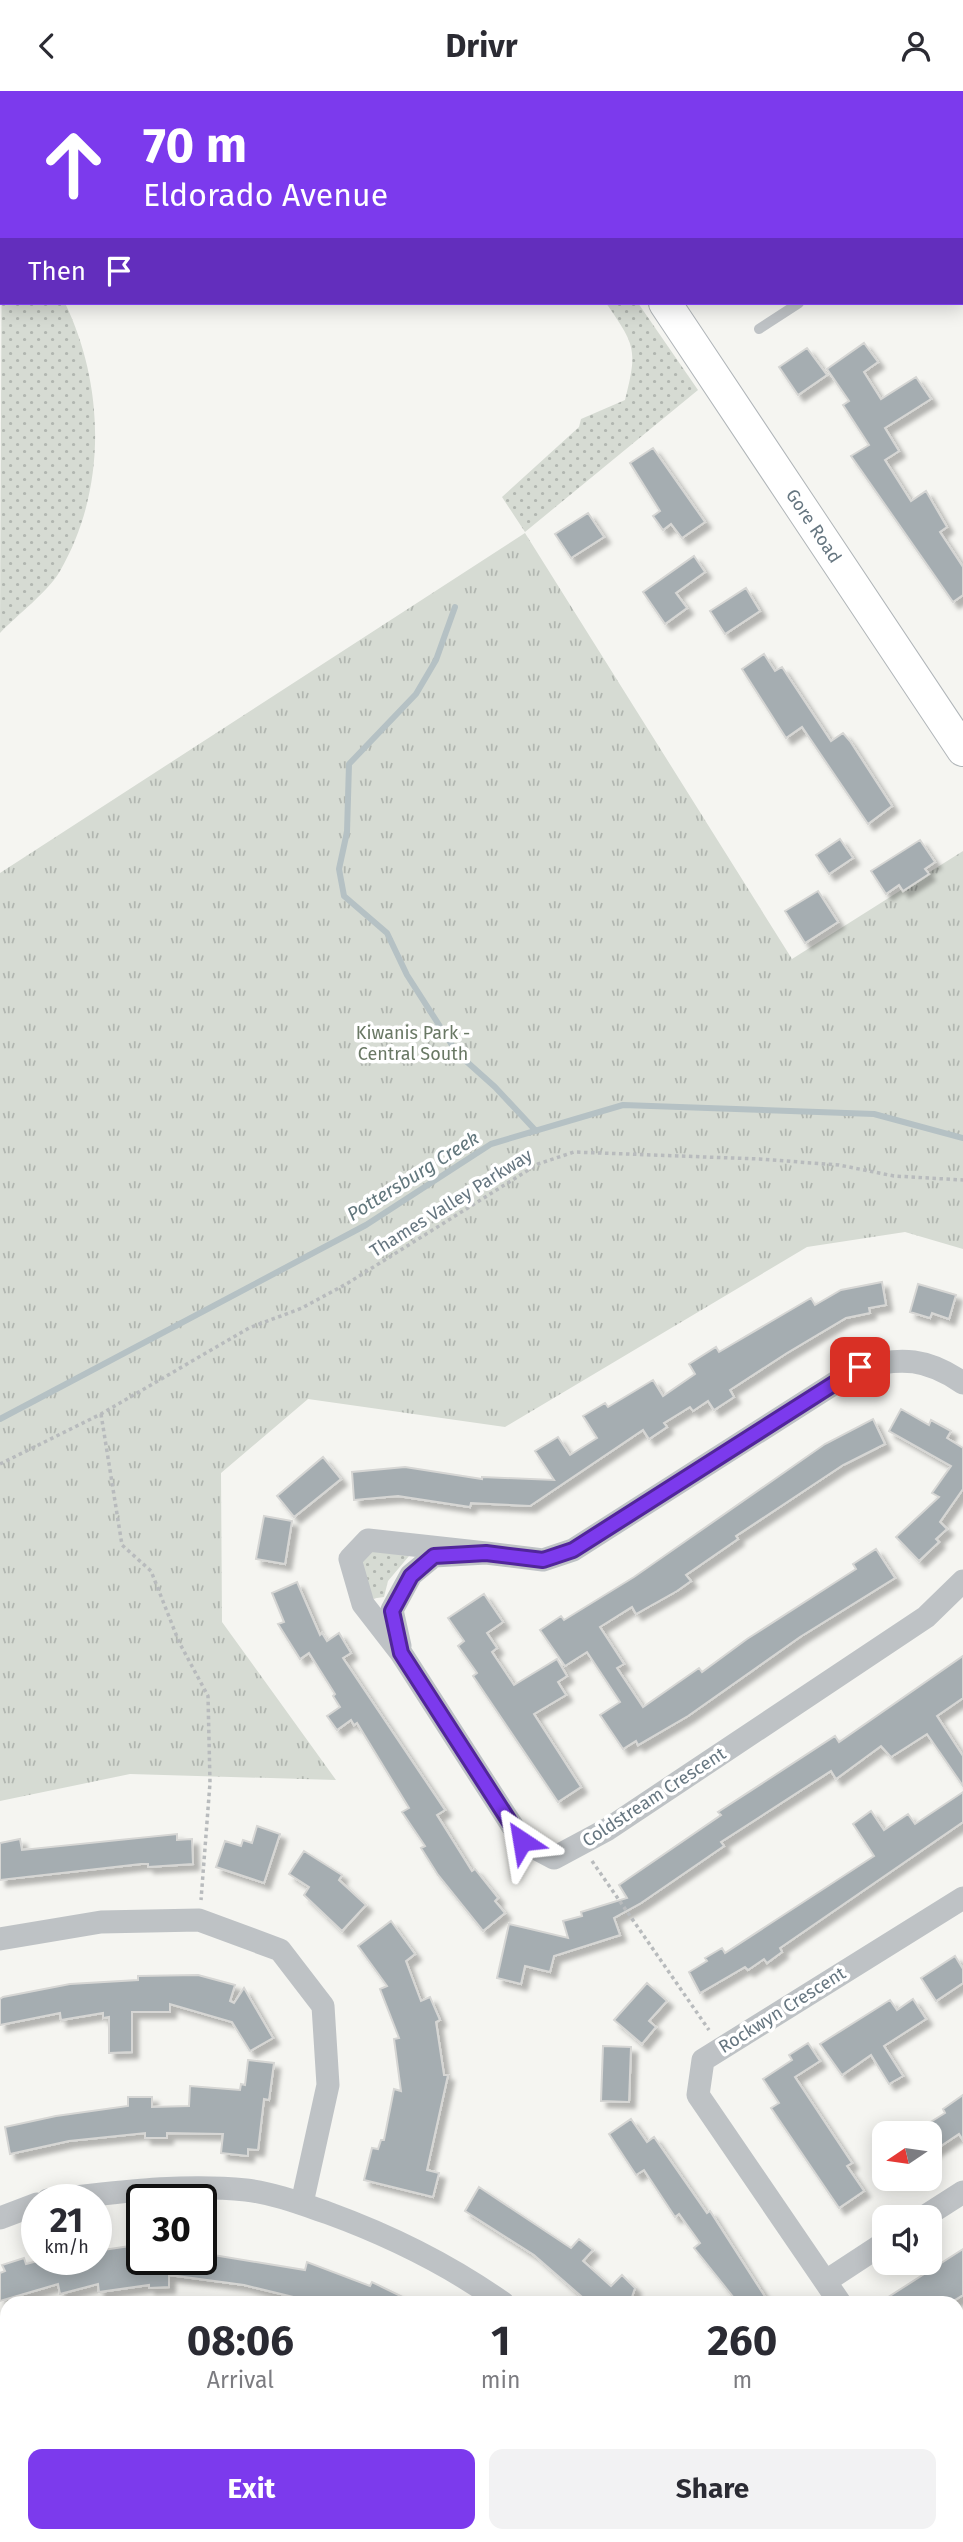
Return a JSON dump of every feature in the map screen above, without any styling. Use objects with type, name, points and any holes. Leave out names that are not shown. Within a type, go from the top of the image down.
[{"type":"main road","name":"Gore Road","points":[[666,305],[963,750]]},
{"type":"street","points":[[401,1653],[363,1604],[350,1559],[368,1540],[543,1560],[573,1550],[860,1367],[894,1359],[941,1368],[963,1383]]},
{"type":"street","points":[[401,1653],[392,1611],[411,1576],[434,1556],[486,1553]]},
{"type":"street","name":"Coldstream Crescent","points":[[401,1653],[522,1841],[554,1859],[582,1844],[926,1617],[963,1581]]},
{"type":"street","name":"Rockwyn Crescent","points":[[836,2296],[698,2095],[703,2060],[963,1898]]},
{"type":"street","points":[[0,1939],[101,1922],[199,1920],[280,1950],[323,2006],[327,2085],[302,2203]]},
{"type":"street","points":[[112,2193],[155,2189],[247,2190],[302,2203],[386,2234],[462,2274],[493,2296]]},
{"type":"street","points":[[942,2205],[963,2192]]},
{"type":"street","points":[[0,2218],[21,2210]]},
{"type":"street","points":[[826,2281],[872,2251]]},
{"type":"lane","points":[[759,329],[796,305]]},
{"type":"path","name":"Thames Valley Parkway","points":[[0,1464],[101,1414],[249,1328],[302,1308],[348,1283],[538,1164],[574,1151],[839,1164],[894,1176],[963,1180]]},
{"type":"path","points":[[101,1414],[122,1545],[151,1571],[179,1643],[208,1696],[210,1783],[199,1920]]},
{"type":"path","points":[[582,1844],[721,2047]]},
{"type":"green space","points":[[2,305],[66,305],[88,369],[93,403],[93,472],[86,507],[75,540],[55,579],[0,633]]},
{"type":"green space","points":[[607,305],[639,305],[698,390],[525,532],[502,497],[579,427],[581,419],[625,400],[632,358],[623,329]]},
{"type":"green space","name":"Kiwanis Park - Central South","points":[[525,533],[792,959],[963,851],[963,1249],[905,1232],[807,1247],[505,1427],[308,1399],[221,1473],[222,1622],[336,1780],[130,1774],[0,1801],[0,873]]},
{"type":"green space","points":[[372,1550],[403,1550],[409,1556],[388,1581],[384,1597],[370,1599],[361,1558]]},
{"type":"building","points":[[864,343],[878,362],[864,372],[881,399],[916,377],[931,399],[885,428],[899,451],[885,460],[911,501],[926,491],[947,527],[940,532],[963,567],[963,595],[953,602],[851,456],[869,445],[843,405],[849,401],[827,369]]},
{"type":"building","points":[[807,348],[827,375],[798,395],[779,367]]},
{"type":"building","points":[[653,448],[705,522],[682,538],[671,524],[663,530],[653,516],[660,511],[630,463]]},
{"type":"building","points":[[588,513],[604,537],[571,558],[555,534]]},
{"type":"building","points":[[694,556],[705,572],[676,593],[687,608],[665,624],[643,592]]},
{"type":"building","points":[[746,588],[760,611],[725,634],[710,611]]},
{"type":"building","points":[[764,654],[775,671],[782,667],[831,741],[843,733],[850,741],[892,806],[868,824],[802,727],[786,738],[742,669]]},
{"type":"building","points":[[840,839],[853,858],[829,874],[816,855]]},
{"type":"building","points":[[920,840],[935,862],[925,869],[929,874],[903,891],[899,885],[886,894],[871,871]]},
{"type":"building","points":[[818,891],[838,922],[805,943],[785,911]]},
{"type":"building","points":[[882,1282],[886,1305],[869,1308],[870,1313],[846,1318],[787,1353],[730,1390],[734,1397],[714,1410],[708,1401],[693,1411],[690,1407],[664,1423],[667,1427],[649,1439],[643,1430],[530,1506],[471,1503],[470,1507],[398,1496],[354,1500],[352,1472],[405,1467],[482,1479],[554,1480],[535,1451],[558,1437],[570,1455],[597,1438],[583,1416],[605,1403],[608,1407],[653,1380],[663,1396],[695,1374],[689,1364],[716,1347],[719,1352],[811,1298],[815,1305],[841,1290]]},
{"type":"building","points":[[918,1284],[956,1295],[949,1319],[932,1313],[930,1318],[910,1312]]},
{"type":"building","points":[[901,1409],[929,1425],[931,1420],[951,1431],[947,1438],[963,1448],[963,1489],[940,1522],[947,1529],[936,1539],[939,1542],[919,1561],[896,1537],[939,1497],[932,1493],[951,1466],[889,1431]]},
{"type":"building","points":[[873,1419],[885,1444],[843,1465],[736,1536],[738,1539],[686,1575],[691,1581],[677,1591],[636,1614],[632,1607],[600,1627],[624,1664],[617,1668],[643,1707],[699,1668],[702,1672],[747,1639],[856,1569],[853,1564],[876,1549],[895,1578],[800,1637],[688,1716],[638,1745],[636,1741],[623,1749],[600,1715],[620,1702],[587,1652],[565,1666],[540,1630],[561,1616],[564,1620],[634,1577],[825,1444]]},
{"type":"building","points":[[323,1457],[341,1479],[294,1517],[277,1496]]},
{"type":"building","points":[[264,1516],[292,1521],[285,1564],[256,1559]]},
{"type":"building","points":[[297,1582],[320,1635],[322,1633],[327,1641],[339,1633],[351,1653],[343,1658],[445,1810],[437,1815],[472,1871],[475,1869],[498,1898],[495,1901],[505,1913],[483,1931],[438,1875],[421,1848],[425,1846],[402,1812],[409,1808],[357,1723],[354,1725],[351,1720],[337,1730],[327,1716],[340,1707],[333,1696],[335,1694],[309,1653],[300,1659],[278,1624],[284,1622],[272,1593]]},
{"type":"building","points":[[484,1594],[503,1622],[487,1633],[497,1648],[492,1652],[514,1685],[557,1659],[567,1676],[558,1682],[566,1695],[534,1714],[581,1787],[558,1802],[473,1676],[477,1673],[458,1646],[464,1641],[448,1618]]},
{"type":"building","points":[[963,1656],[963,1698],[937,1716],[963,1756],[963,1786],[927,1734],[891,1757],[881,1746],[836,1779],[831,1771],[721,1842],[724,1846],[641,1903],[614,1918],[620,1935],[554,1956],[550,1972],[525,1966],[521,1984],[497,1978],[509,1924],[568,1938],[563,1921],[582,1916],[581,1912],[627,1898],[619,1885],[721,1815],[718,1812],[835,1736],[839,1742]]},
{"type":"building","points":[[963,1792],[963,1822],[780,1948],[782,1952],[767,1963],[764,1959],[748,1970],[745,1967],[700,1993],[689,1972],[707,1961],[705,1958],[722,1948],[725,1953],[874,1856],[853,1824],[871,1811],[884,1830],[908,1814],[915,1824]]},
{"type":"building","points":[[257,1826],[280,1834],[264,1883],[216,1867],[225,1841],[241,1846],[243,1840],[252,1843]]},
{"type":"building","points":[[177,1834],[177,1840],[192,1839],[193,1864],[148,1867],[148,1864],[141,1864],[0,1880],[0,1843],[20,1839],[22,1850]]},
{"type":"building","points":[[304,1851],[342,1875],[339,1880],[366,1905],[342,1931],[304,1895],[309,1887],[289,1874]]},
{"type":"building","points":[[391,1921],[415,1954],[406,1961],[421,2001],[430,1997],[440,2020],[436,2022],[444,2075],[448,2075],[427,2170],[439,2173],[433,2197],[364,2180],[372,2148],[378,2149],[381,2140],[384,2140],[394,2089],[401,2091],[394,2039],[399,2038],[380,1989],[387,1986],[358,1946]]},
{"type":"building","points":[[955,1956],[963,1969],[963,1983],[936,2001],[921,1978]]},
{"type":"building","points":[[198,1975],[235,1985],[230,2001],[234,2003],[244,1988],[273,2038],[250,2051],[232,2022],[170,2004],[170,2012],[132,2012],[132,2052],[109,2053],[109,2017],[103,2018],[103,2013],[61,2020],[60,2013],[0,2025],[0,1999],[3,1997],[70,1984],[138,1980],[138,1976]]},
{"type":"building","points":[[647,1983],[667,2001],[649,2021],[656,2027],[642,2044],[614,2020]]},
{"type":"building","points":[[913,1999],[926,2019],[884,2046],[903,2076],[889,2084],[871,2055],[842,2075],[820,2044],[890,2000],[897,2010]]},
{"type":"building","points":[[808,2043],[820,2061],[795,2077],[852,2163],[847,2166],[864,2191],[839,2208],[771,2108],[779,2103],[763,2079],[792,2060],[789,2055]]},
{"type":"building","points":[[603,2046],[631,2047],[629,2102],[601,2101]]},
{"type":"building","points":[[248,2060],[274,2063],[269,2100],[264,2099],[258,2150],[248,2149],[248,2156],[221,2153],[223,2134],[167,2133],[167,2138],[145,2138],[145,2133],[69,2141],[10,2154],[5,2127],[56,2116],[128,2106],[128,2097],[152,2097],[152,2107],[189,2106],[190,2086],[240,2090],[241,2084],[245,2085]]},
{"type":"building","points":[[963,2095],[963,2140],[959,2134],[942,2145],[942,2121],[932,2121],[945,2113],[943,2109]]},
{"type":"building","points":[[631,2119],[647,2142],[654,2137],[707,2213],[710,2211],[765,2296],[732,2296],[694,2248],[700,2243],[679,2214],[675,2217],[644,2170],[636,2175],[609,2134]]},
{"type":"building","points":[[479,2187],[571,2248],[579,2239],[593,2250],[583,2261],[611,2286],[622,2275],[635,2288],[632,2296],[581,2296],[534,2255],[465,2211]]},
{"type":"building","points":[[126,2247],[126,2275],[169,2275],[169,2287],[149,2288],[149,2285],[99,2292],[98,2284],[60,2294],[58,2284],[17,2296],[0,2296],[0,2273],[5,2271],[2,2265],[21,2259],[21,2275],[112,2275],[112,2249]]},
{"type":"building","points":[[963,2249],[961,2296],[890,2296],[923,2275],[942,2275],[942,2262]]},
{"type":"building","points":[[217,2256],[305,2270],[307,2262],[370,2286],[372,2282],[401,2296],[289,2296],[244,2285],[169,2275],[217,2275]]},
{"type":"waterway","points":[[455,607],[436,660],[416,694],[349,764],[347,832],[339,869],[344,896],[387,933],[407,975],[457,1053],[495,1087],[536,1131]]},
{"type":"waterway","name":"Pottersburg Creek","points":[[0,1419],[366,1225],[491,1144],[623,1105],[874,1114],[963,1138]]},
{"type":"route","points":[[522,1841],[401,1653],[392,1611],[411,1576],[434,1556],[486,1553],[543,1560],[573,1550],[860,1367]]}]
